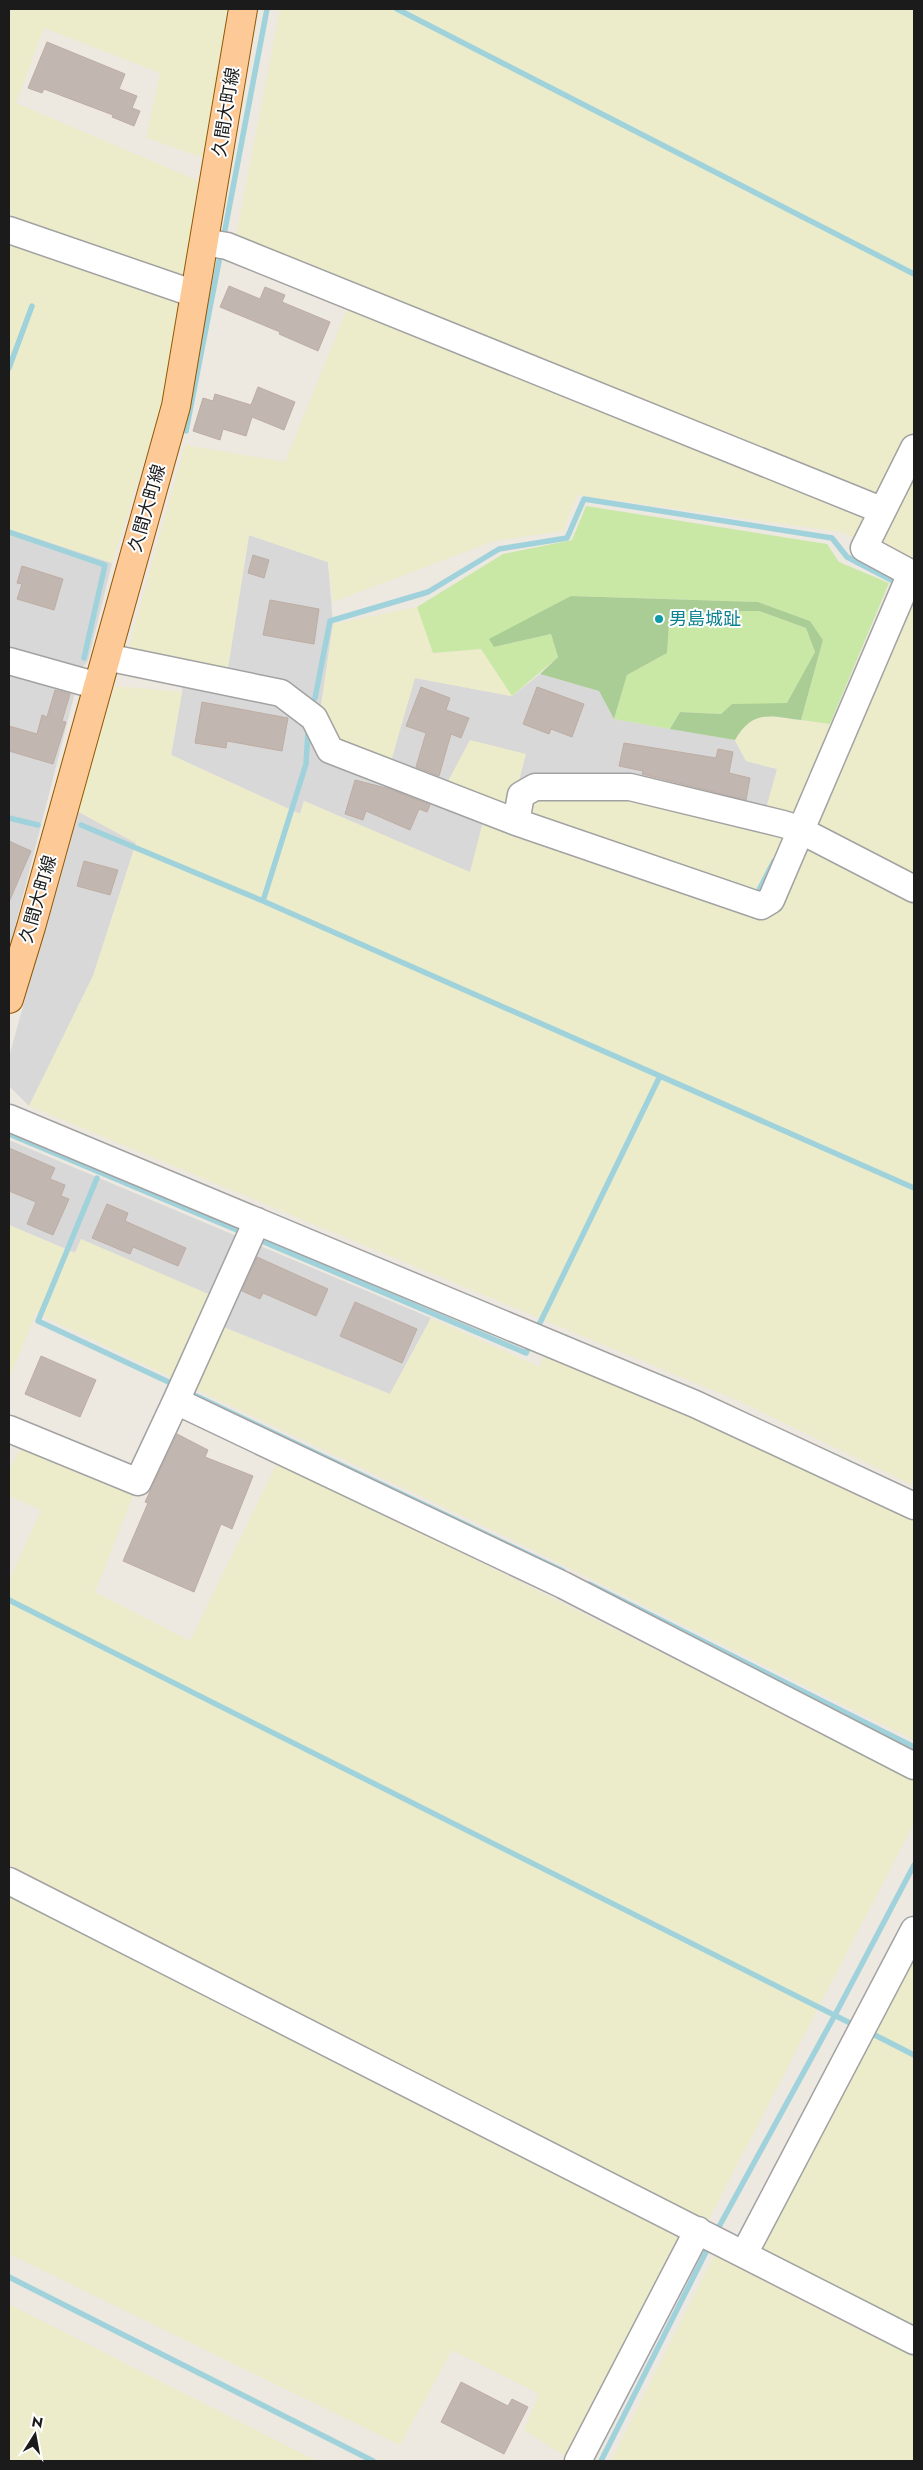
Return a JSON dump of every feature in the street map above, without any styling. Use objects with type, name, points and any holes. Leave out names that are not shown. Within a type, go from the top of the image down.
[{"type":"main road","name":"久間大町線","points":[[9,998],[176,406],[196,294],[215,244],[243,9]]},
{"type":"street","points":[[9,230],[196,294]]},
{"type":"street","points":[[215,244],[881,510]]},
{"type":"street","points":[[106,657],[281,693],[314,718],[330,750],[516,822],[761,906],[772,900],[794,827],[912,574],[864,548],[881,510],[914,448]]},
{"type":"street","points":[[9,661],[98,686]]},
{"type":"street","points":[[516,822],[521,795],[534,786],[630,787],[794,827],[914,889]]},
{"type":"street","points":[[9,1118],[252,1231],[534,1336],[782,1443],[914,1506]]},
{"type":"street","points":[[9,1429],[138,1482],[252,1231]]},
{"type":"street","points":[[179,1392],[564,1585],[914,1766]]},
{"type":"street","points":[[9,1881],[914,2341]]},
{"type":"street","points":[[744,2254],[914,1930]]},
{"type":"street","points":[[578,2461],[708,2235]]},
{"type":"shaded area","points":[[9,529],[112,563],[88,661],[81,669],[9,950]]},
{"type":"shaded area","points":[[249,535],[328,562],[333,624],[321,706],[415,678],[512,696],[540,674],[599,691],[614,719],[735,740],[746,761],[778,769],[762,823],[487,806],[471,873],[304,801],[300,814],[171,755],[186,669],[226,680]]},
{"type":"shaded area","points":[[77,811],[136,843],[93,976],[29,1106],[9,1086],[9,1057]]},
{"type":"shaded area","points":[[9,1140],[431,1318],[390,1394],[203,1319],[81,1239],[75,1253],[9,1225]]},
{"type":"green space","points":[[9,9],[228,9],[204,158],[146,138],[160,73],[44,28],[16,103],[199,181],[163,402],[112,563],[9,529]]},
{"type":"green space","points":[[280,9],[914,9],[914,568],[841,532],[577,495],[563,531],[494,541],[333,602],[328,562],[249,535],[226,680],[127,654],[185,445],[285,462],[354,292],[235,241]]},
{"type":"green space","points":[[586,506],[827,544],[839,562],[889,583],[830,724],[801,720],[823,640],[810,621],[758,602],[571,596],[494,647],[551,634],[558,657],[512,696],[481,649],[433,653],[417,607],[503,554],[572,540]]},
{"type":"green space","points":[[571,596],[758,602],[810,621],[823,640],[801,720],[771,716],[756,719],[742,730],[735,740],[670,729],[680,712],[721,714],[732,704],[787,703],[815,652],[806,628],[759,611],[670,612],[667,653],[627,675],[614,719],[599,691],[540,674],[558,657],[551,634],[494,647],[489,639]]},
{"type":"green space","points":[[914,599],[914,1486],[739,1401],[29,1106],[93,976],[136,843],[77,811],[115,686],[182,692],[171,755],[300,814],[304,801],[470,872],[487,806],[446,785],[470,740],[526,754],[515,796],[625,792],[762,823],[777,769],[746,761],[735,740],[743,726],[762,715],[830,724],[853,734]]},
{"type":"green space","points":[[417,607],[433,653],[481,649],[512,696],[415,678],[390,765],[330,741],[321,706],[333,624]]},
{"type":"green space","points":[[759,611],[806,628],[815,652],[787,704],[732,704],[721,714],[680,712],[670,729],[614,719],[627,675],[667,653],[670,612]]},
{"type":"green space","points":[[9,1225],[75,1253],[81,1239],[213,1296],[203,1319],[390,1394],[431,1318],[540,1367],[545,1352],[724,1428],[914,1520],[914,1740],[513,1540],[36,1313],[9,1380]]},
{"type":"green space","points":[[22,1444],[134,1493],[95,1592],[190,1641],[278,1461],[914,1779],[914,1823],[706,2225],[568,2458],[524,2430],[539,2394],[452,2350],[400,2445],[9,2254],[9,1581],[41,1510],[9,1496],[9,1471]]},
{"type":"green space","points":[[914,1939],[914,2461],[611,2461],[717,2250],[741,2270]]},
{"type":"green space","points":[[9,2304],[317,2461],[9,2461]]},
{"type":"building","points":[[47,42],[125,74],[119,89],[137,96],[132,108],[140,111],[134,126],[112,117],[113,115],[44,89],[42,93],[28,88]]},
{"type":"building","points":[[229,286],[260,299],[265,287],[285,295],[282,302],[330,322],[318,351],[279,334],[280,332],[220,307]]},
{"type":"building","points":[[258,387],[295,402],[284,430],[252,417],[246,436],[223,429],[220,440],[193,431],[203,398],[213,401],[215,394],[251,405]]},
{"type":"building","points":[[253,555],[269,560],[264,578],[248,573]]},
{"type":"building","points":[[22,566],[63,579],[54,610],[17,599],[22,584],[17,583]]},
{"type":"building","points":[[270,600],[319,609],[314,644],[263,635]]},
{"type":"building","points":[[421,687],[450,698],[446,710],[469,718],[461,738],[451,734],[439,776],[416,767],[426,733],[406,726]]},
{"type":"building","points":[[537,687],[584,704],[572,737],[551,729],[549,734],[523,724]]},
{"type":"building","points":[[55,690],[70,694],[62,721],[66,722],[53,764],[9,751],[9,726],[37,734],[42,715],[47,717]]},
{"type":"building","points":[[202,702],[288,718],[282,751],[227,741],[226,748],[195,743]]},
{"type":"building","points":[[624,743],[716,758],[718,749],[733,752],[729,773],[750,778],[746,800],[642,774],[643,771],[619,766]]},
{"type":"building","points":[[355,780],[390,789],[430,805],[427,812],[419,809],[410,830],[366,811],[363,820],[345,814]]},
{"type":"building","points":[[9,841],[31,851],[9,902]]},
{"type":"building","points":[[84,861],[118,870],[110,895],[77,886]]},
{"type":"building","points":[[9,1148],[55,1168],[50,1179],[65,1185],[61,1196],[69,1199],[53,1235],[27,1224],[36,1202],[9,1191]]},
{"type":"building","points":[[107,1204],[128,1213],[125,1221],[186,1248],[178,1266],[133,1247],[130,1254],[92,1238]]},
{"type":"building","points":[[257,1257],[328,1289],[316,1316],[263,1293],[260,1299],[242,1291]]},
{"type":"building","points":[[355,1302],[417,1329],[402,1363],[340,1336]]},
{"type":"building","points":[[41,1356],[96,1380],[80,1417],[25,1394]]},
{"type":"building","points":[[177,1434],[208,1450],[205,1457],[253,1476],[232,1529],[221,1524],[194,1592],[123,1561],[148,1503],[145,1502]]},
{"type":"building","points":[[461,2382],[508,2406],[512,2399],[528,2407],[504,2454],[441,2422]]},
{"type":"waterway","points":[[223,240],[267,9]]},
{"type":"waterway","points":[[397,9],[914,274]]},
{"type":"waterway","points":[[186,431],[221,251]]},
{"type":"waterway","points":[[9,368],[32,306]]},
{"type":"waterway","points":[[315,698],[330,621],[428,592],[499,549],[567,538],[584,499],[832,538],[847,557],[899,584]]},
{"type":"waterway","points":[[9,532],[105,565],[84,658]]},
{"type":"waterway","points":[[263,901],[306,764],[308,731]]},
{"type":"waterway","points":[[9,818],[38,825]]},
{"type":"waterway","points":[[81,825],[263,901],[914,1188]]},
{"type":"waterway","points":[[759,890],[774,861]]},
{"type":"waterway","points":[[536,1331],[660,1076]]},
{"type":"waterway","points":[[9,1134],[244,1233]]},
{"type":"waterway","points":[[97,1178],[38,1321],[175,1385]]},
{"type":"waterway","points":[[257,1239],[526,1353],[531,1342]]},
{"type":"waterway","points":[[188,1392],[563,1571]]},
{"type":"waterway","points":[[589,1584],[914,1747]]},
{"type":"waterway","points":[[9,1600],[856,2026]]},
{"type":"waterway","points":[[715,2234],[835,2015],[914,1865]]},
{"type":"waterway","points":[[867,2031],[914,2055]]},
{"type":"waterway","points":[[601,2461],[710,2244]]},
{"type":"waterway","points":[[9,2277],[373,2461]]},
{"type":"place","name":"男島城趾","points":[[659,619]]}]
